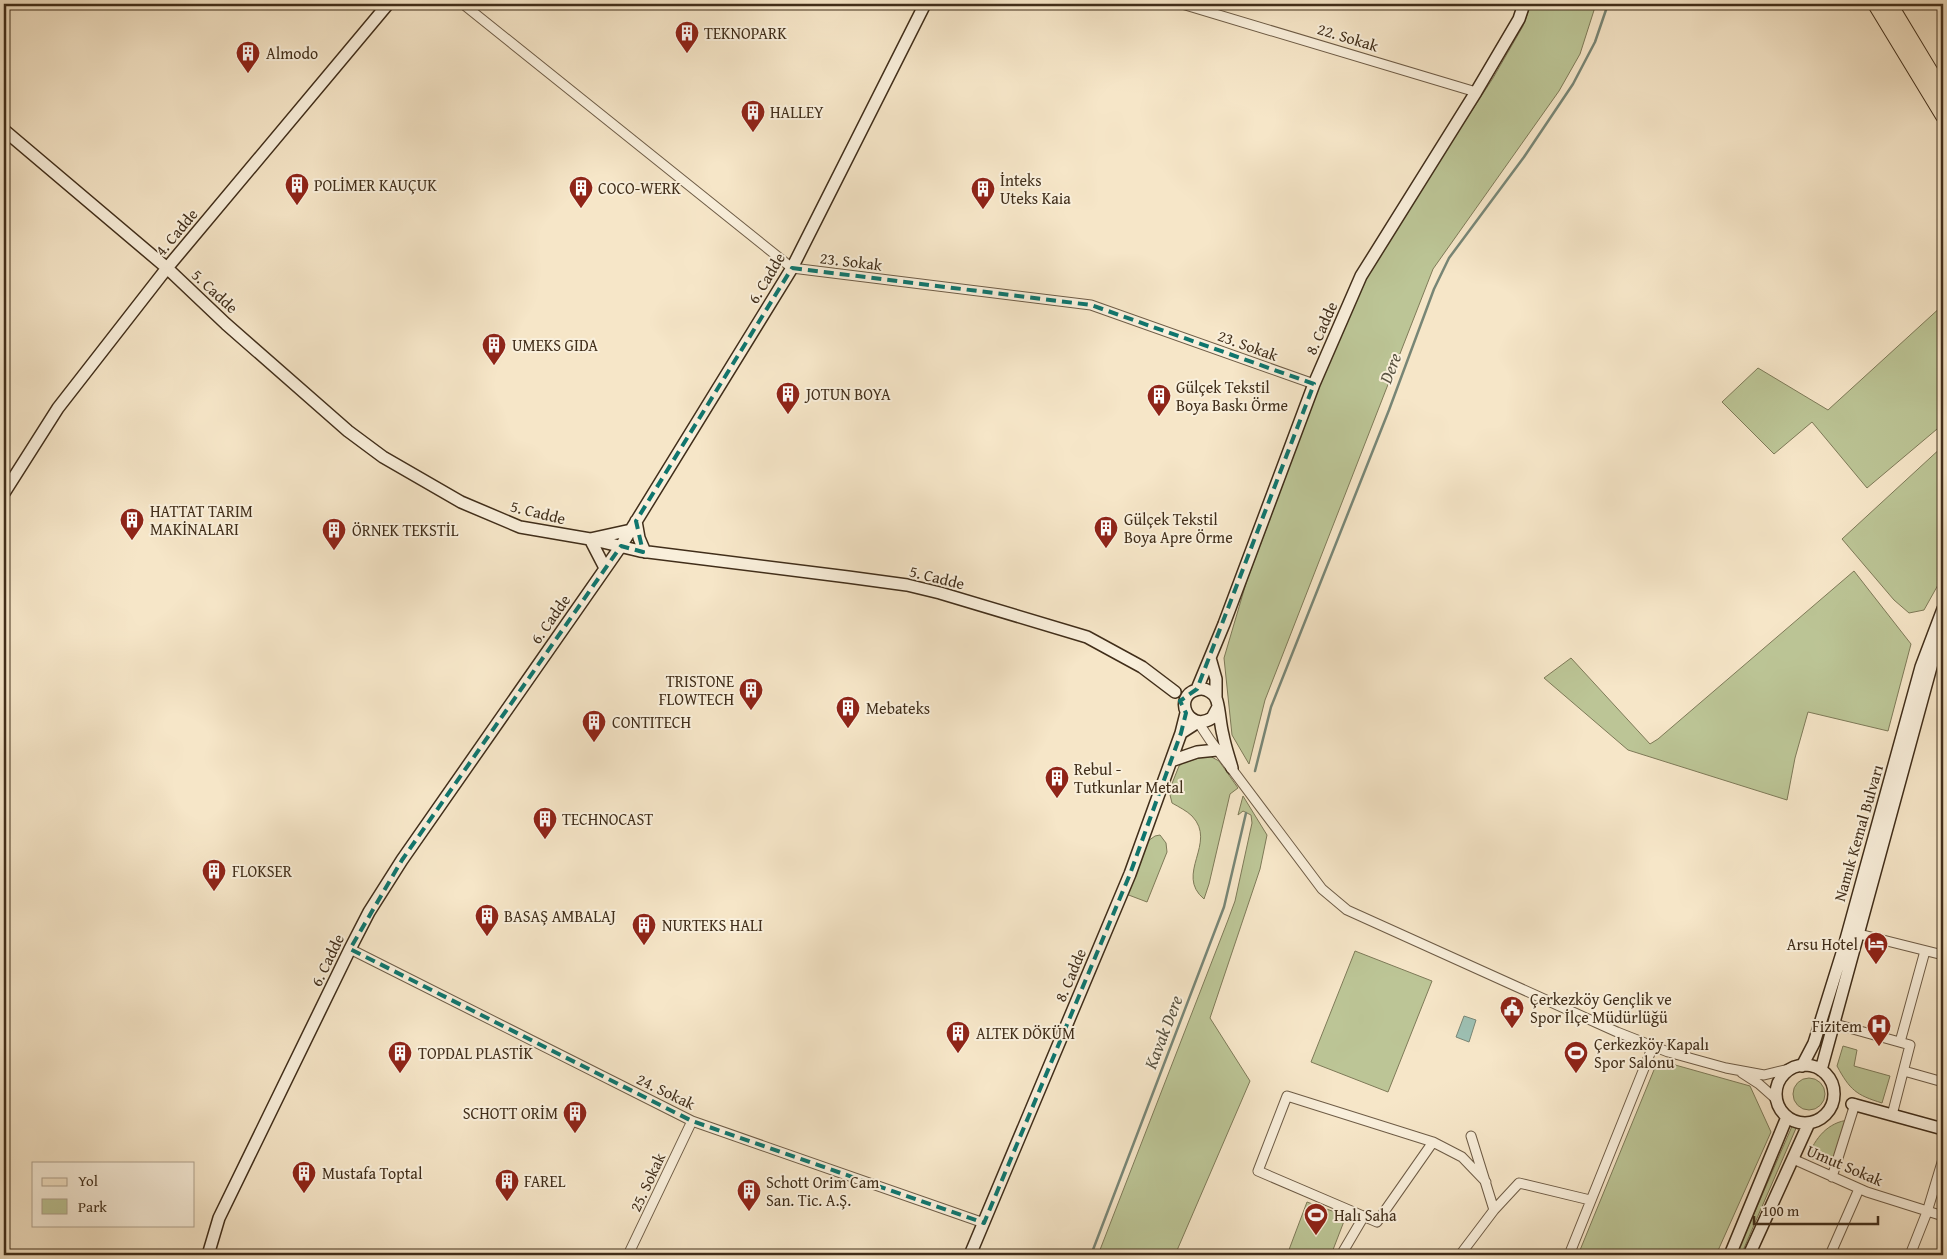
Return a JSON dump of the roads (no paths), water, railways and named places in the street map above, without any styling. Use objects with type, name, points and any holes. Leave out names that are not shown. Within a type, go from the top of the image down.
[{"type":"main road","points":[[1875,4],[1943,116]]},
{"type":"main road","points":[[1890,4],[1943,92]]},
{"type":"street","name":"4. Cadde","points":[[4,493],[58,408],[167,268],[388,4]]},
{"type":"street","points":[[463,4],[792,268]]},
{"type":"street","name":"6. Cadde","points":[[208,1255],[219,1218],[369,912],[402,860],[621,546],[792,268],[925,4]]},
{"type":"street","name":"22. Sokak","points":[[1182,4],[1476,92]]},
{"type":"street","name":"8. Cadde","points":[[1193,692],[1210,658],[1314,384],[1361,276],[1476,92],[1519,19],[1524,4]]},
{"type":"street","name":"5. Cadde","points":[[4,130],[167,268],[318,407],[383,457],[454,498],[520,527],[590,539],[646,552],[848,576],[907,585],[940,593],[1087,637],[1142,667],[1175,692]]},
{"type":"street","name":"23. Sokak","points":[[792,268],[1091,305],[1314,384]]},
{"type":"street","points":[[605,568],[590,539],[633,525],[646,552]]},
{"type":"street","name":"Namık Kemal Bulvarı","points":[[1798,1067],[1814,1044],[1843,950],[1921,668],[1939,629],[1943,608]]},
{"type":"street","name":"Namık Kemal Bulvarı","points":[[1822,1070],[1934,656],[1943,640]]},
{"type":"street","points":[[1210,658],[1216,679],[1217,702],[1232,768]]},
{"type":"street","points":[[1175,692],[1210,691],[1217,702],[1212,718],[1198,722],[1181,733]]},
{"type":"street","points":[[1175,692],[1186,711],[1198,722],[1322,889],[1346,910],[1617,1032],[1668,1052],[1738,1071],[1764,1075],[1798,1067],[1812,1066],[1822,1070],[1832,1084],[1853,1104],[1943,1130]]},
{"type":"street","points":[[1186,711],[1186,698],[1193,692]]},
{"type":"street","name":"8. Cadde","points":[[970,1255],[1130,874],[1181,733],[1186,711]]},
{"type":"street","points":[[1171,760],[1197,752],[1217,750]]},
{"type":"street","points":[[1859,934],[1943,955]]},
{"type":"street","name":"24. Sokak","points":[[350,948],[692,1121],[984,1223]]},
{"type":"street","points":[[1900,1042],[1926,951]]},
{"type":"street","points":[[1834,1024],[1910,1045],[1892,1115]]},
{"type":"street","points":[[1569,1255],[1653,1046]]},
{"type":"street","points":[[1798,1067],[1785,1074],[1779,1081],[1776,1091],[1780,1109],[1787,1116],[1800,1123],[1809,1123],[1853,1104]]},
{"type":"street","points":[[1738,1071],[1759,1084],[1777,1100]]},
{"type":"street","points":[[1904,1071],[1943,1082]]},
{"type":"street","points":[[1825,1116],[1834,1101],[1832,1084]]},
{"type":"street","points":[[1433,1142],[1377,1222],[1258,1172],[1287,1096],[1433,1142],[1462,1156],[1486,1182]]},
{"type":"street","points":[[1832,1177],[1853,1104]]},
{"type":"street","points":[[1730,1255],[1787,1116]]},
{"type":"street","name":"25. Sokak","points":[[628,1255],[692,1121]]},
{"type":"street","points":[[1749,1255],[1809,1123]]},
{"type":"street","points":[[1471,1136],[1494,1210]]},
{"type":"street","name":"Umut Sokak","points":[[1793,1159],[1859,1189],[1943,1216]]},
{"type":"street","points":[[1910,1255],[1927,1212],[1943,1159]]},
{"type":"street","points":[[1460,1255],[1494,1210],[1519,1183],[1590,1200]]},
{"type":"street","points":[[1830,1255],[1859,1189]]},
{"type":"street","points":[[1341,1255],[1364,1216]]},
{"type":"waterway","name":"Dere","points":[[1255,771],[1271,707],[1389,410],[1434,289],[1449,258],[1524,157],[1573,84],[1595,42],[1608,4]]},
{"type":"waterway","name":"Kavak Dere","points":[[1091,1255],[1224,907],[1246,813]]},
{"type":"place","name":"TEKNOPARK","points":[[687,54]]},
{"type":"place","name":"Almodo","points":[[248,74]]},
{"type":"place","name":"HALLEY","points":[[753,133]]},
{"type":"place","name":"POLİMER KAUÇUK","points":[[297,206]]},
{"type":"place","name":"COCO-WERK","points":[[581,209]]},
{"type":"place","name":"İnteks Uteks Kaia","points":[[983,210]]},
{"type":"place","name":"UMEKS GIDA","points":[[494,366]]},
{"type":"place","name":"JOTUN BOYA","points":[[788,415]]},
{"type":"place","name":"Gülçek Tekstil Boya Baskı Örme","points":[[1159,417]]},
{"type":"place","name":"HATTAT TARIM MAKİNALARI","points":[[132,541]]},
{"type":"place","name":"Gülçek Tekstil Boya Apre Örme","points":[[1106,549]]},
{"type":"place","name":"ÖRNEK TEKSTİL","points":[[334,551]]},
{"type":"place","name":"TRISTONE FLOWTECH","points":[[751,711]]},
{"type":"place","name":"Mebateks","points":[[848,729]]},
{"type":"place","name":"CONTITECH","points":[[594,743]]},
{"type":"place","name":"Rebul - Tutkunlar Metal","points":[[1057,799]]},
{"type":"place","name":"TECHNOCAST","points":[[545,840]]},
{"type":"place","name":"FLOKSER","points":[[214,892]]},
{"type":"place","name":"BASAŞ AMBALAJ","points":[[487,937]]},
{"type":"place","name":"NURTEKS HALI","points":[[644,946]]},
{"type":"place","name":"Arsu Hotel","points":[[1876,965]]},
{"type":"place","name":"Çerkezköy Gençlik ve Spor İlçe Müdürlüğü","points":[[1512,1029]]},
{"type":"place","name":"Fizitem","points":[[1879,1047]]},
{"type":"place","name":"ALTEK DÖKÜM","points":[[958,1054]]},
{"type":"place","name":"TOPDAL PLASTİK","points":[[400,1074]]},
{"type":"place","name":"Çerkezköy Kapalı Spor Salonu","points":[[1576,1074]]},
{"type":"place","name":"SCHOTT ORİM","points":[[575,1134]]},
{"type":"place","name":"Mustafa Toptal","points":[[304,1194]]},
{"type":"place","name":"FAREL","points":[[507,1202]]},
{"type":"place","name":"Schott Orim Cam San. Tic. A.Ş.","points":[[749,1212]]},
{"type":"place","name":"Halı Saha","points":[[1316,1236]]}]
